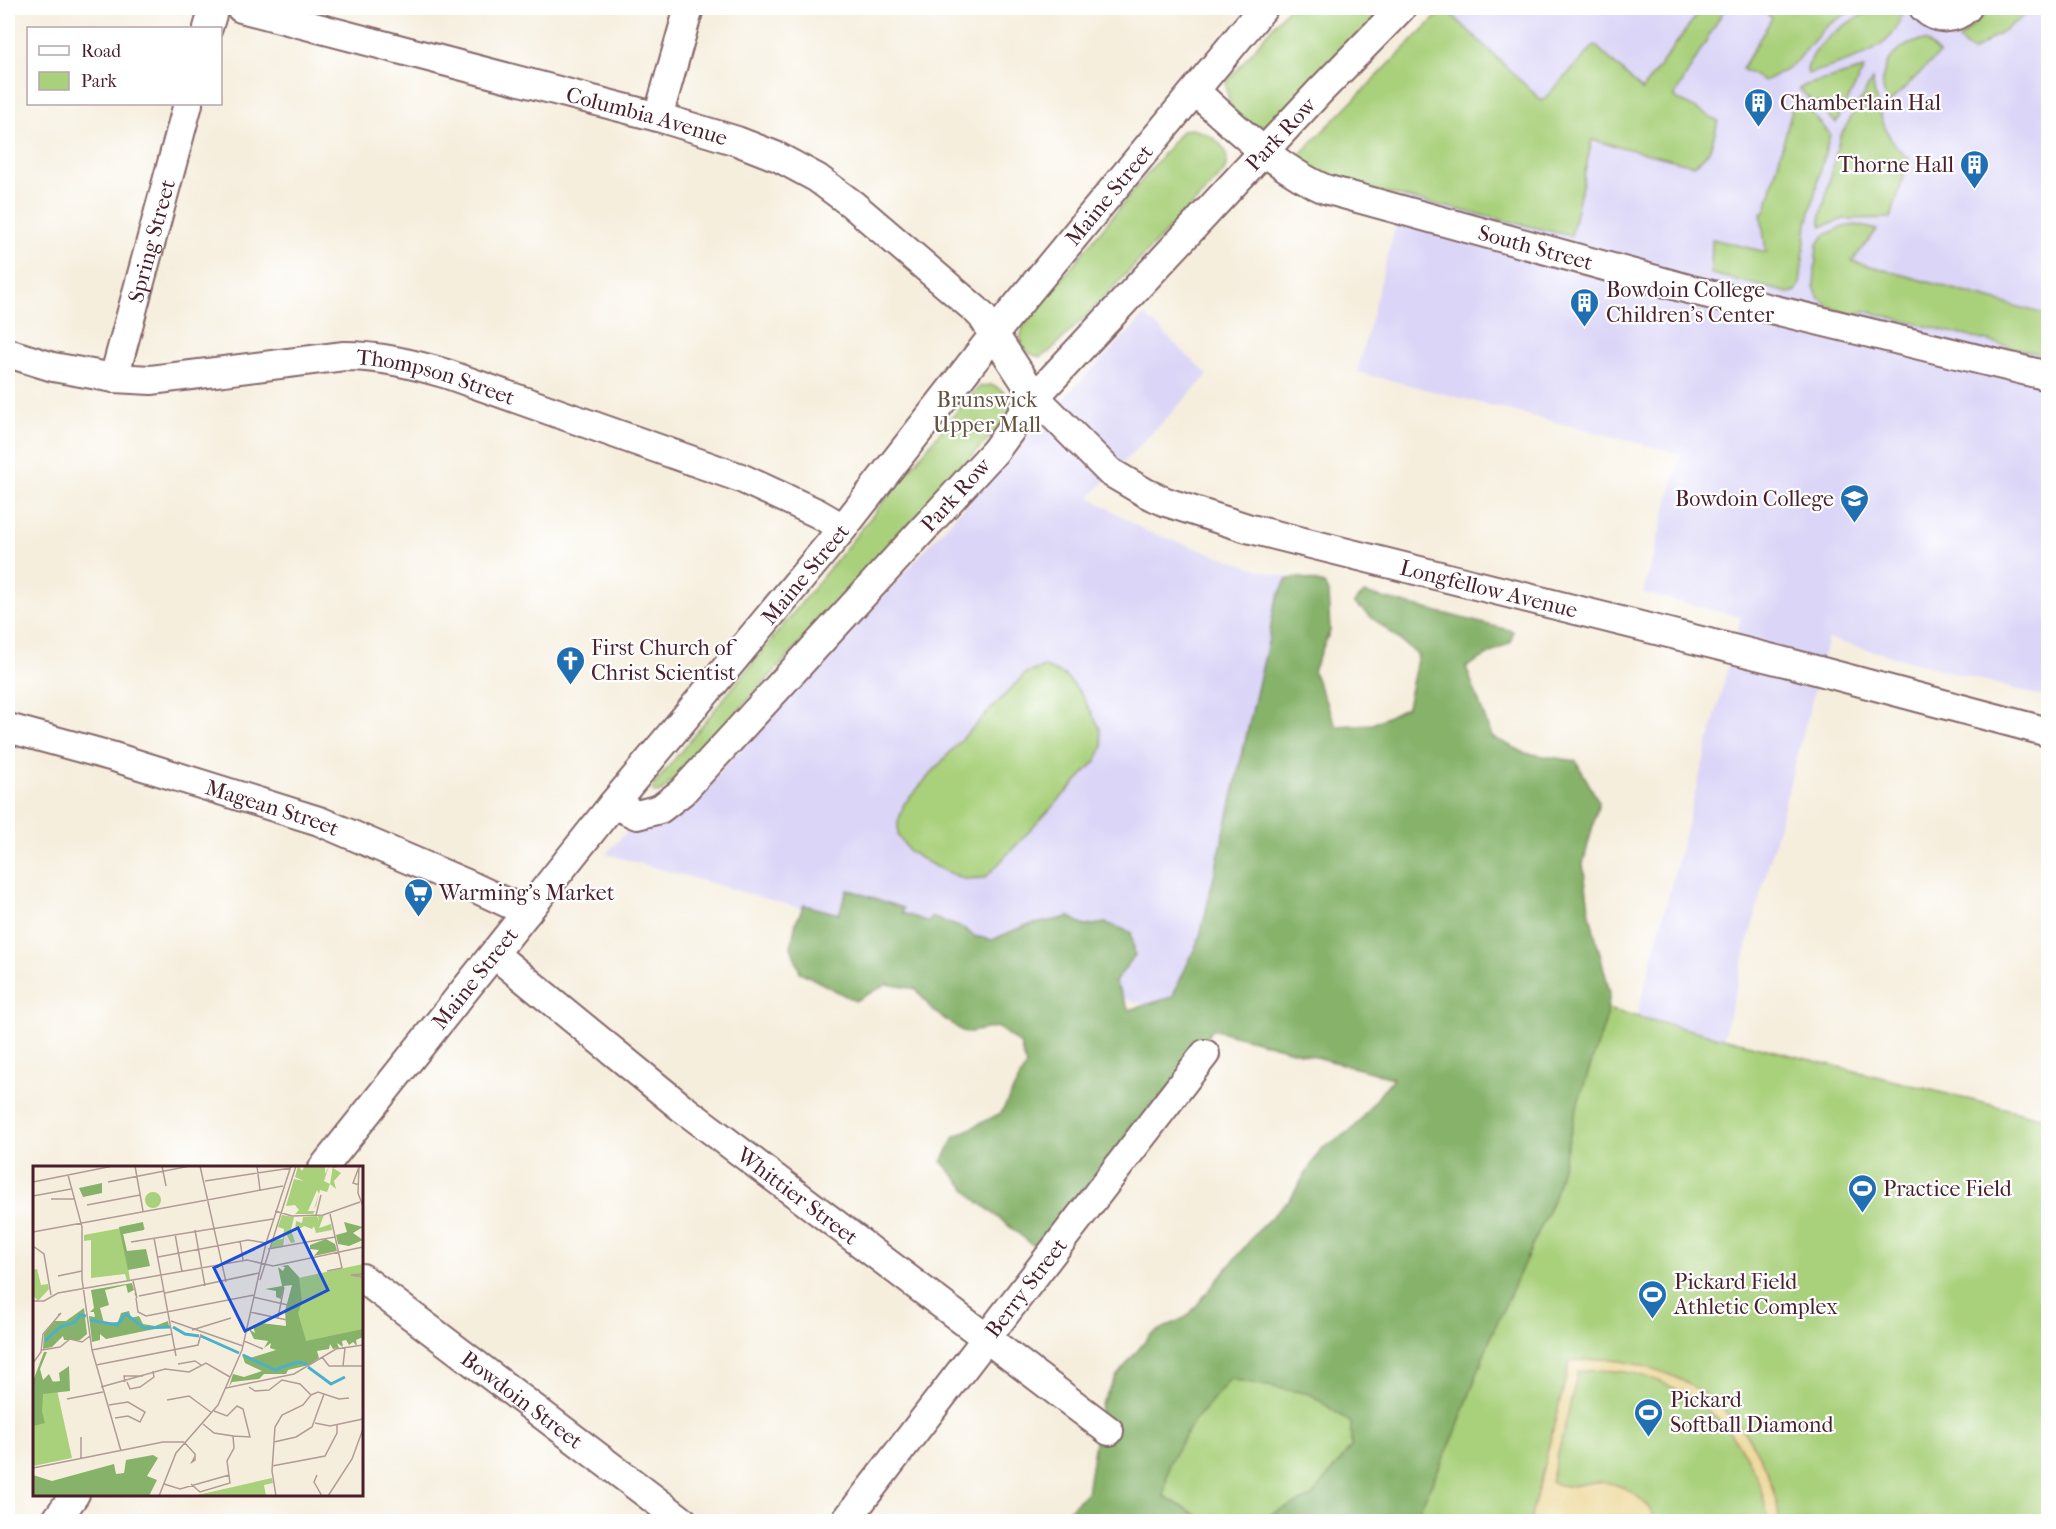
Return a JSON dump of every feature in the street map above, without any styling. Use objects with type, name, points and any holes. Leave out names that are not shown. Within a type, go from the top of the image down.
[{"type":"street","points":[[208,27],[214,8]]},
{"type":"street","name":"Columbia Avenue","points":[[241,8],[658,117],[737,141],[778,157],[817,178],[852,204],[976,310],[994,335]]},
{"type":"street","points":[[658,117],[689,8]]},
{"type":"street","name":"Maine Street","points":[[324,1166],[613,804],[843,528],[994,335],[1263,8]]},
{"type":"street","name":"Park Row","points":[[613,804],[637,815],[660,809],[682,792],[995,451],[1035,398],[1265,150],[1401,8]]},
{"type":"street","points":[[1924,8],[1943,18],[1959,14],[1967,8]]},
{"type":"street","name":"South Street","points":[[1195,91],[1305,181],[1325,189],[1692,290],[2049,376]]},
{"type":"street","name":"Spring Street","points":[[114,378],[188,105]]},
{"type":"street","name":"Longfellow Avenue","points":[[994,335],[1035,398],[1110,472],[1146,493],[1185,510],[1257,531],[1793,664],[2049,732]]},
{"type":"street","name":"Thompson Street","points":[[8,353],[53,366],[114,378],[151,380],[344,356],[366,356],[407,362],[741,478],[817,513],[843,528]]},
{"type":"street","name":"Magean Street","points":[[8,728],[114,757],[319,821],[527,912]]},
{"type":"street","name":"Whittier Street","points":[[494,954],[681,1107],[1108,1431]]},
{"type":"street","name":"Berry Street","points":[[845,1521],[1205,1054]]},
{"type":"street","name":"Bowdoin Street","points":[[363,1279],[684,1521]]},
{"type":"street","points":[[55,1521],[74,1496]]},
{"type":"shaded area","name":"Bowdoin College","points":[[1445,8],[2048,8],[2048,698],[1828,639],[1723,1038],[1637,1016],[1741,617],[1643,593],[1681,454],[1357,372],[1403,197],[1295,159]]},
{"type":"shaded area","points":[[1145,315],[1208,375],[1090,497],[1146,531],[1263,571],[1294,579],[1183,1015],[606,854],[632,825],[685,808],[855,628],[1027,436]]},
{"type":"green space","points":[[1288,8],[1385,8],[1272,122],[1259,127],[1249,126],[1238,118],[1230,104],[1226,83]]},
{"type":"green space","points":[[1445,8],[1542,101],[1595,45],[1642,90],[1702,8],[1725,8],[1674,97],[1718,121],[1708,152],[1693,165],[1592,140],[1571,236],[1344,183],[1295,159]]},
{"type":"green space","points":[[1778,8],[1856,8],[1826,26],[1796,62],[1764,81],[1742,69],[1772,18],[1768,15]]},
{"type":"green space","points":[[1876,8],[1902,8],[1899,23],[1892,35],[1881,45],[1852,60],[1808,74],[1811,59],[1825,40],[1845,25]]},
{"type":"green space","points":[[1990,8],[2036,8],[1972,52],[1959,40]]},
{"type":"green space","points":[[1919,41],[1926,41],[1939,54],[1888,104],[1883,83],[1887,65],[1900,50]]},
{"type":"green space","points":[[1864,69],[1836,123],[1824,112],[1823,103],[1814,103],[1799,89],[1806,85]]},
{"type":"green space","points":[[1872,80],[1883,124],[1894,143],[1909,158],[1891,218],[1844,219],[1822,226],[1820,220],[1840,137]]},
{"type":"green space","points":[[1794,102],[1811,112],[1830,134],[1807,224],[1800,284],[1796,291],[1789,293],[1711,274],[1712,239],[1766,252],[1761,213],[1765,213]]},
{"type":"green space","name":"Brunswick Upper Mall","points":[[1183,130],[1200,131],[1220,144],[1226,157],[1223,173],[1049,352],[1040,357],[1028,352],[1021,342],[1024,325]]},
{"type":"green space","points":[[1856,225],[1877,230],[1852,261],[2048,315],[2048,356],[1865,311],[1852,315],[1830,307],[1818,297],[1814,286],[1817,244],[1825,235],[1843,227]]},
{"type":"green space","name":"Brunswick Upper Mall","points":[[991,385],[1007,395],[1012,413],[695,758],[662,791],[653,792],[653,787],[661,776],[971,394],[981,386]]},
{"type":"green space","points":[[1299,577],[1324,584],[1328,592],[1330,631],[1313,671],[1336,726],[1373,724],[1407,707],[1418,655],[1354,603],[1364,593],[1513,631],[1511,642],[1466,667],[1492,737],[1525,753],[1576,761],[1599,802],[1583,864],[1590,915],[1610,993],[1605,1023],[1579,1100],[1554,1198],[1491,1336],[1455,1434],[1414,1521],[1254,1521],[1312,1497],[1351,1447],[1351,1423],[1310,1394],[1230,1379],[1191,1425],[1169,1464],[1164,1496],[1207,1521],[1009,1521],[1017,1516],[1060,1519],[1087,1492],[1101,1404],[1116,1377],[1150,1335],[1188,1316],[1261,1227],[1290,1199],[1321,1149],[1353,1129],[1393,1078],[1212,1029],[1188,1065],[1039,1250],[975,1199],[942,1162],[954,1137],[1001,1113],[1026,1066],[1020,1044],[997,1027],[965,1033],[933,1011],[916,989],[887,984],[855,1001],[800,972],[791,947],[796,922],[804,905],[839,914],[847,890],[850,890],[903,908],[902,913],[929,922],[931,917],[965,929],[974,936],[992,940],[1024,926],[1070,917],[1085,926],[1106,923],[1131,932],[1135,955],[1115,982],[1129,1010],[1172,997],[1200,937],[1269,638],[1274,607],[1286,580]]},
{"type":"green space","points":[[1045,667],[1064,675],[1080,692],[1100,728],[1103,747],[1095,762],[985,878],[964,879],[910,852],[898,836],[898,822],[904,804],[961,740],[1026,673]]},
{"type":"green space","name":"Pickard Field Athletic Complex","points":[[1261,923],[2048,1119],[2048,1521],[1114,1522],[1431,1076]]},
{"type":"sand","points":[[1604,1359],[1638,1365],[1669,1375],[1697,1389],[1722,1408],[1743,1431],[1760,1457],[1772,1487],[1780,1521],[1768,1521],[1760,1488],[1747,1457],[1728,1430],[1704,1407],[1676,1389],[1645,1377],[1612,1371],[1578,1372],[1551,1482],[1569,1486],[1607,1482],[1625,1488],[1647,1505],[1656,1521],[1530,1521],[1570,1361]]},
{"type":"place","name":"Chamberlain Hal","points":[[1759,128]]},
{"type":"place","name":"Thorne Hall","points":[[1975,190]]},
{"type":"place","name":"Bowdoin College Children's Center","points":[[1585,328]]},
{"type":"place","name":"Bowdoin College","points":[[1855,524]]},
{"type":"place","name":"First Church of Christ Scientist","points":[[570,686]]},
{"type":"place","name":"Warming's Market","points":[[418,918]]},
{"type":"place","name":"Practice Field","points":[[1862,1214]]},
{"type":"place","name":"Pickard Field Athletic Complex","points":[[1653,1320]]},
{"type":"place","name":"Pickard Softball Diamond","points":[[1649,1438]]}]
